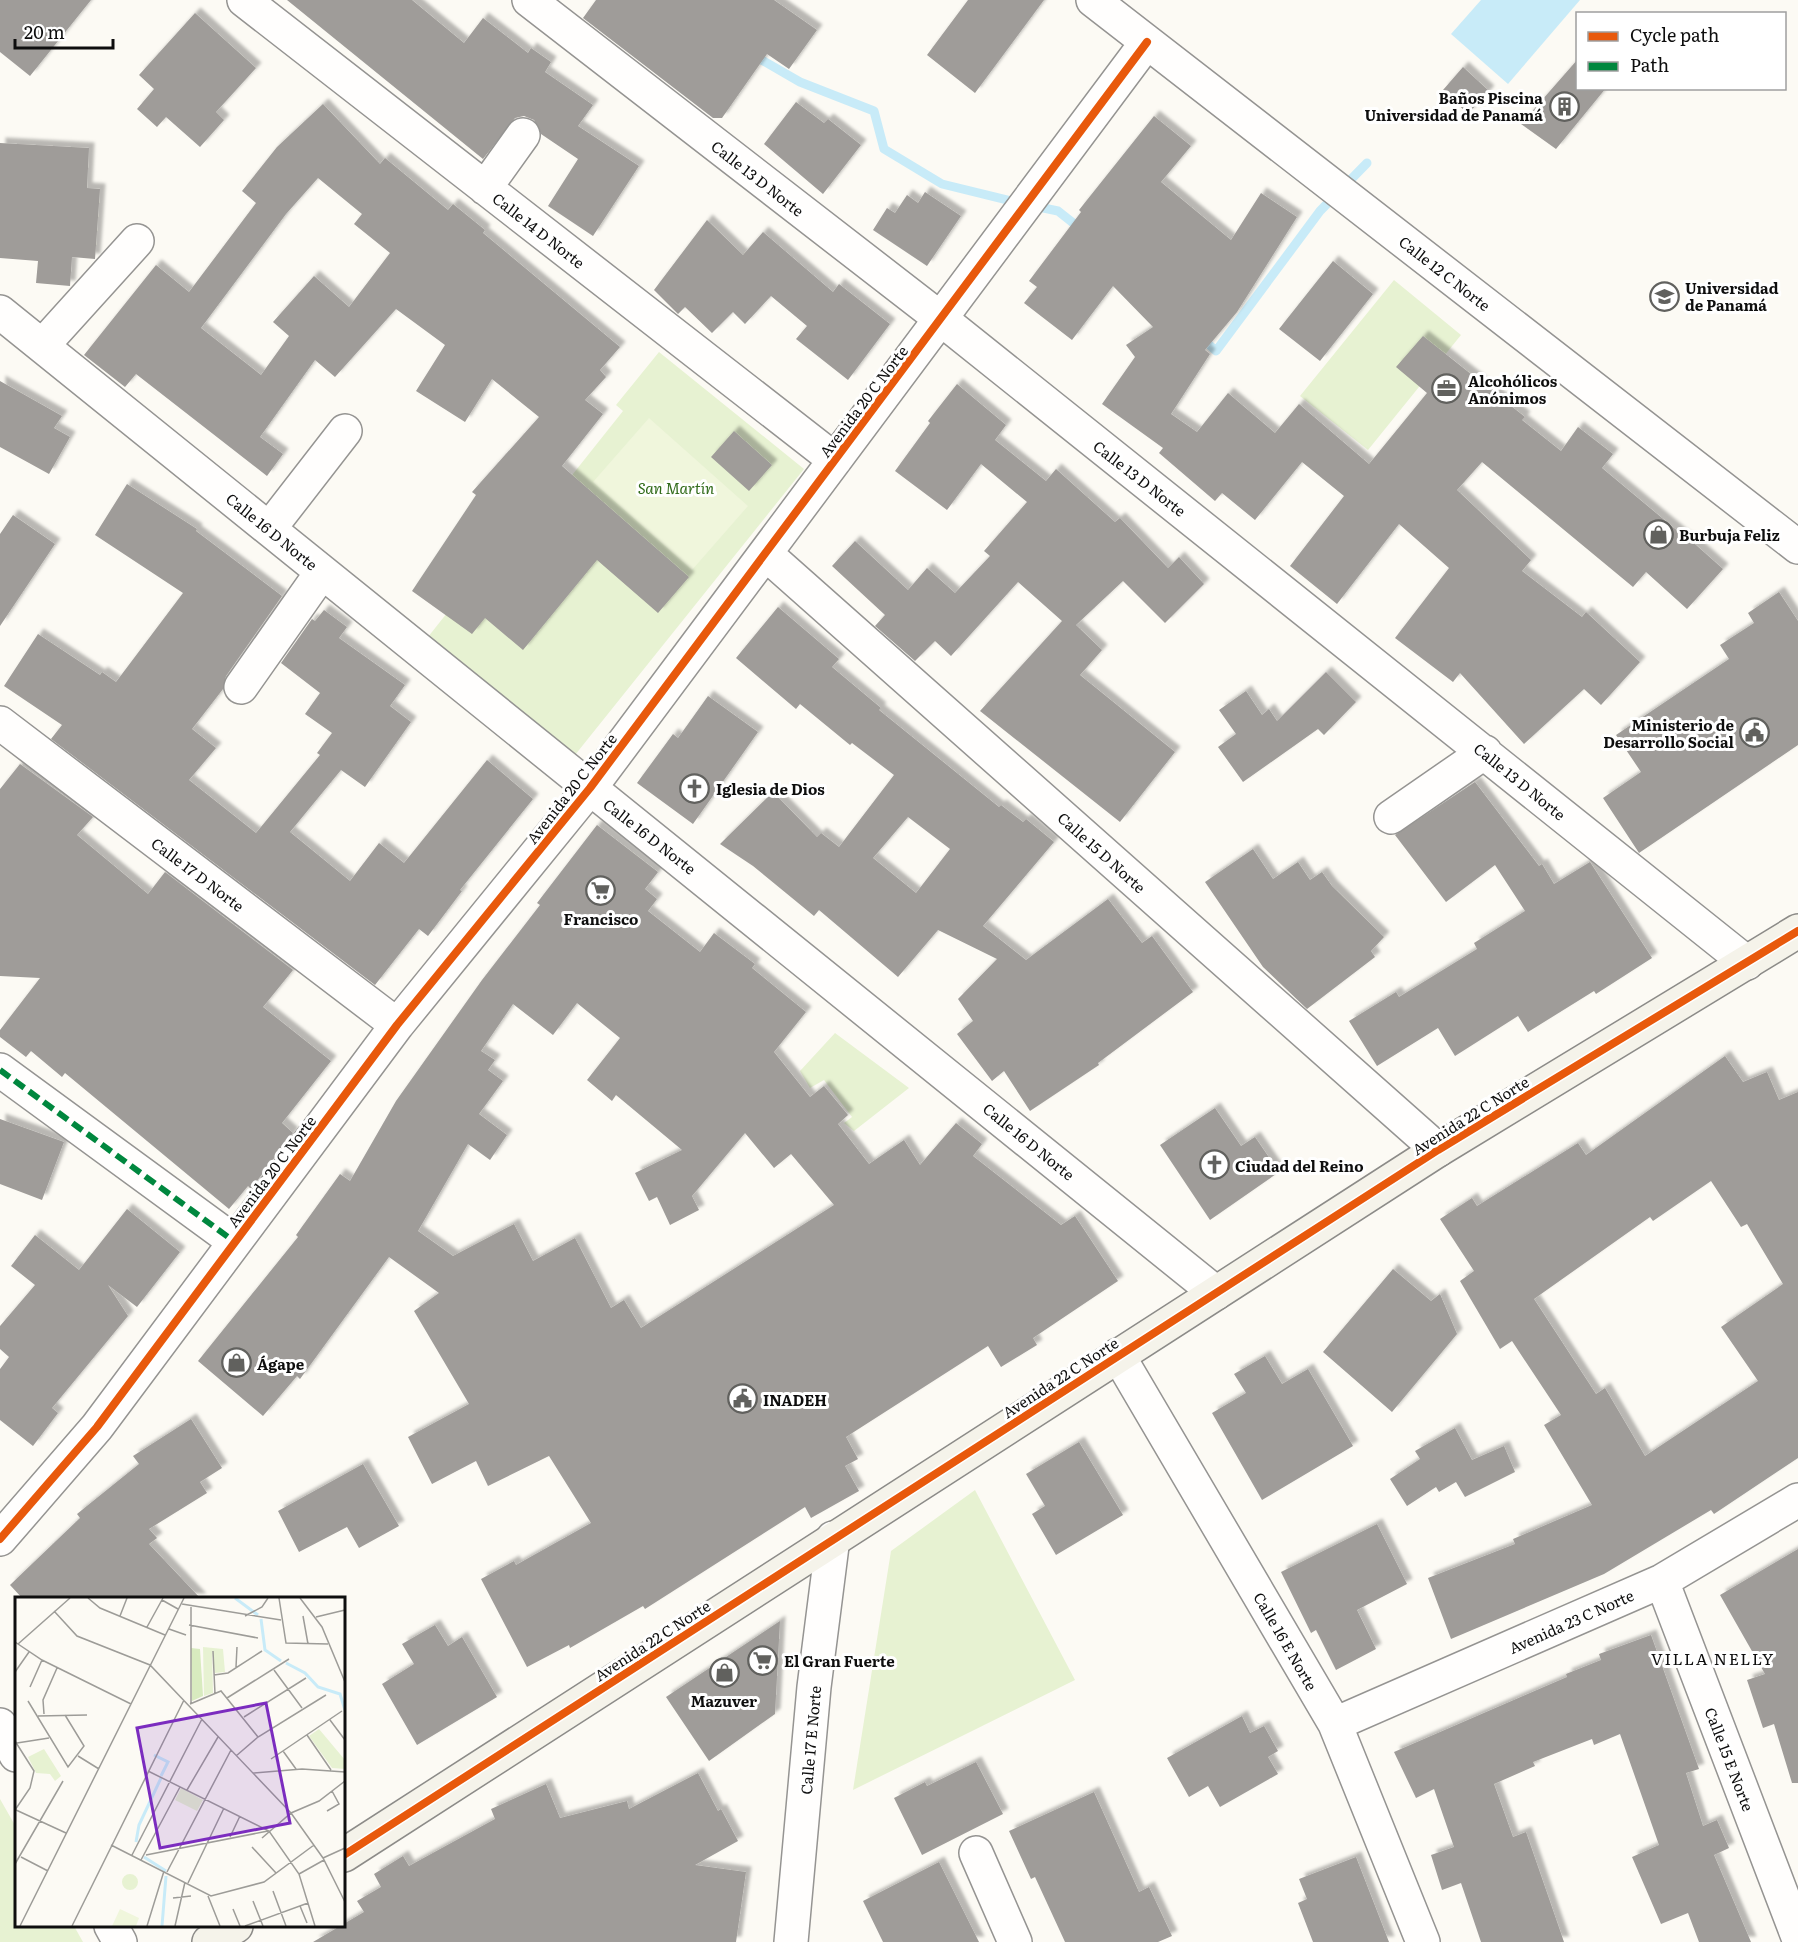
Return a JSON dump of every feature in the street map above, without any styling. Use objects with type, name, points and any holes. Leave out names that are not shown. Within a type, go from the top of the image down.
[{"type":"street","name":"Calle 14 D Norte","points":[[244,0],[835,460]]},
{"type":"street","name":"Calle 13 D Norte","points":[[529,0],[941,319],[1747,963]]},
{"type":"street","name":"Calle 12 C Norte","points":[[1093,0],[1798,547]]},
{"type":"street","name":"Avenida 20 C Norte","points":[[0,1539],[97,1427],[397,1025],[590,788],[1147,42]]},
{"type":"street","points":[[485,188],[523,135]]},
{"type":"street","points":[[42,346],[137,241]]},
{"type":"street","name":"Calle 16 D Norte","points":[[0,312],[869,1010],[1216,1293]]},
{"type":"street","points":[[269,529],[345,431]]},
{"type":"street","name":"Calle 15 D Norte","points":[[766,554],[1438,1150]]},
{"type":"street","points":[[241,687],[322,572]]},
{"type":"street","name":"Calle 17 D Norte","points":[[0,723],[397,1025]]},
{"type":"street","points":[[1391,817],[1485,753]]},
{"type":"street","name":"Avenida 22 C Norte","points":[[345,1854],[1438,1150],[1798,931]]},
{"type":"street","points":[[0,1070],[235,1242]]},
{"type":"street","name":"Calle 16 E Norte","points":[[1118,1355],[1335,1724],[1423,1942]]},
{"type":"street","name":"Avenida 23 C Norte","points":[[1335,1724],[1662,1581],[1798,1500]]},
{"type":"street","name":"Calle 17 E Norte","points":[[791,1942],[814,1688],[833,1538]]},
{"type":"street","name":"Calle 15 E Norte","points":[[1662,1581],[1798,1937]]},
{"type":"street","points":[[0,1725],[15,1753]]},
{"type":"street","points":[[976,1853],[1015,1942]]},
{"type":"street","points":[[112,1927],[120,1942]]},
{"type":"street","points":[[209,1942],[234,1927]]},
{"type":"green space","points":[[1394,280],[1461,335],[1368,450],[1300,396]]},
{"type":"green space","name":"San Martín","points":[[659,352],[804,469],[575,755],[428,637],[481,570],[557,494],[623,411],[616,405]]},
{"type":"green space","points":[[649,418],[748,506],[692,570],[593,482]]},
{"type":"green space","points":[[835,1033],[909,1088],[854,1131],[844,1123],[852,1117],[824,1080],[810,1088],[800,1071]]},
{"type":"green space","points":[[975,1490],[1075,1680],[853,1790],[891,1551]]},
{"type":"green space","points":[[0,1799],[15,1825],[15,1927],[75,1927],[83,1942],[0,1942]]},
{"type":"water","points":[[1481,0],[1580,0],[1508,84],[1451,34]]},
{"type":"building","points":[[0,0],[91,0],[30,76],[0,52]]},
{"type":"building","points":[[287,0],[412,0],[464,43],[483,18],[528,53],[531,48],[551,62],[545,72],[593,105],[578,126],[639,166],[593,236],[548,206],[578,159],[541,134],[534,120],[524,116],[515,118],[483,159]]},
{"type":"building","points":[[596,0],[774,0],[817,30],[789,69],[767,54],[722,118],[713,118],[583,18]]},
{"type":"building","points":[[968,0],[1044,0],[975,93],[927,55]]},
{"type":"building","points":[[195,13],[256,68],[216,112],[224,120],[200,147],[166,117],[157,127],[137,109],[154,89],[139,75]]},
{"type":"building","name":"Baños Piscina Universidad de Panamá","points":[[1576,61],[1576,90],[1604,90],[1556,149],[1521,124]]},
{"type":"building","points":[[1463,67],[1489,91],[1468,114],[1443,90]]},
{"type":"building","points":[[796,102],[824,123],[828,119],[861,145],[823,194],[764,144]]},
{"type":"building","points":[[323,104],[380,164],[385,158],[448,210],[453,204],[485,230],[483,233],[620,347],[600,370],[606,377],[585,400],[603,414],[562,466],[689,577],[658,613],[597,560],[523,650],[485,618],[472,634],[412,591],[476,495],[472,492],[539,417],[492,379],[465,422],[416,391],[445,345],[396,309],[335,377],[315,360],[260,437],[283,454],[267,476],[136,374],[125,387],[84,355],[156,265],[189,292],[256,203],[242,191],[277,147]],"holes":[[[318,178],[362,214],[354,224],[390,253],[349,307],[314,276],[273,322],[289,336],[261,375],[201,328],[286,214]]]},
{"type":"building","points":[[1154,116],[1191,146],[1161,182],[1231,240],[1261,193],[1297,217],[1237,312],[1205,350],[1210,354],[1171,414],[1197,432],[1228,393],[1275,433],[1299,404],[1369,464],[1427,393],[1396,367],[1423,336],[1525,417],[1522,420],[1561,451],[1578,427],[1613,454],[1602,468],[1723,569],[1687,609],[1646,572],[1633,587],[1482,462],[1457,490],[1531,560],[1522,571],[1582,617],[1586,612],[1640,662],[1601,705],[1584,689],[1524,744],[1460,673],[1453,682],[1395,638],[1449,568],[1399,524],[1337,604],[1290,566],[1344,496],[1302,462],[1255,520],[1222,493],[1215,501],[1159,453],[1163,448],[1102,404],[1135,357],[1126,345],[1153,327],[1113,286],[1072,340],[1024,303],[1037,287],[1029,281],[1081,212],[1079,210]]},
{"type":"building","points":[[0,143],[89,148],[87,188],[100,189],[95,259],[72,257],[70,286],[36,283],[38,261],[0,258]]},
{"type":"building","points":[[925,192],[961,216],[927,266],[873,230],[887,208],[895,213],[907,195],[918,203]]},
{"type":"building","points":[[707,220],[743,255],[763,232],[833,292],[839,284],[890,324],[848,380],[796,339],[807,326],[771,296],[745,324],[733,312],[712,333],[685,307],[678,314],[654,290]]},
{"type":"building","points":[[1333,261],[1373,294],[1320,361],[1279,329]]},
{"type":"building","points":[[0,381],[62,416],[54,428],[70,437],[49,474],[0,447]]},
{"type":"building","points":[[957,384],[1006,425],[995,440],[1046,481],[1056,469],[1115,522],[1120,518],[1168,568],[1179,557],[1204,584],[1165,623],[1123,581],[1076,625],[1102,650],[1080,675],[1175,752],[1120,822],[980,711],[1062,621],[1018,582],[951,656],[935,641],[915,661],[875,626],[885,615],[832,566],[855,541],[908,590],[927,568],[955,593],[990,556],[984,551],[1027,502],[981,464],[947,510],[895,471],[930,423],[928,421]]},
{"type":"building","points":[[734,431],[772,465],[749,491],[711,457]]},
{"type":"building","points":[[127,484],[197,529],[196,531],[282,596],[226,676],[223,689],[192,729],[216,748],[189,780],[256,833],[320,755],[317,753],[332,733],[305,714],[320,693],[281,663],[312,619],[315,621],[324,610],[347,627],[339,638],[405,685],[390,706],[411,722],[365,787],[341,770],[290,832],[350,881],[379,843],[404,863],[487,760],[533,799],[460,890],[462,891],[428,936],[419,929],[375,985],[51,739],[62,725],[4,686],[38,634],[100,675],[102,672],[116,682],[183,593],[95,535]]},
{"type":"building","points":[[13,515],[55,544],[0,626],[0,534]]},
{"type":"building","points":[[1779,592],[1798,621],[1798,745],[1639,853],[1603,798],[1641,772],[1616,735],[1729,659],[1720,645],[1754,623],[1748,613]]},
{"type":"building","points":[[778,607],[839,659],[832,667],[881,708],[879,710],[999,807],[1001,805],[1023,822],[1026,819],[1054,842],[983,926],[1026,960],[1108,899],[1142,943],[1152,936],[1193,992],[1098,1063],[1099,1065],[1030,1111],[1004,1071],[992,1081],[957,1034],[973,1021],[958,999],[997,959],[938,930],[898,977],[819,910],[814,916],[753,866],[720,844],[773,792],[817,837],[821,833],[839,847],[894,775],[852,743],[850,745],[800,704],[796,709],[736,658]],"holes":[[[908,817],[950,849],[916,893],[873,858]]]},
{"type":"building","points":[[1326,672],[1356,702],[1324,735],[1318,729],[1243,782],[1218,747],[1236,734],[1219,710],[1246,691],[1262,715],[1269,709],[1277,721]]},
{"type":"building","points":[[708,696],[758,732],[693,824],[637,783],[673,734],[678,738]]},
{"type":"building","points":[[20,764],[93,817],[77,835],[148,894],[165,872],[293,970],[263,1007],[331,1061],[282,1123],[293,1133],[251,1189],[248,1186],[229,1209],[65,1073],[62,1077],[31,1051],[26,1057],[0,1037],[0,1030],[40,978],[0,976],[0,789]]},
{"type":"building","points":[[1475,782],[1539,866],[1542,864],[1554,884],[1590,862],[1652,958],[1596,994],[1594,991],[1528,1032],[1518,1016],[1455,1056],[1438,1028],[1377,1066],[1349,1021],[1396,992],[1399,997],[1477,949],[1474,943],[1525,911],[1495,865],[1446,902],[1395,835]]},
{"type":"building","points":[[597,825],[658,872],[645,889],[657,899],[648,911],[700,952],[714,933],[755,964],[752,968],[806,1012],[774,1052],[810,1097],[824,1086],[848,1115],[838,1124],[869,1164],[904,1140],[920,1165],[956,1123],[982,1144],[973,1156],[1061,1225],[1075,1216],[1118,1281],[1033,1338],[1037,1345],[1001,1367],[988,1346],[846,1437],[858,1459],[845,1466],[859,1491],[811,1518],[805,1507],[645,1609],[643,1606],[570,1648],[569,1645],[527,1667],[481,1579],[514,1561],[516,1565],[591,1523],[549,1456],[488,1486],[476,1461],[432,1484],[408,1437],[469,1404],[414,1311],[439,1293],[389,1257],[300,1379],[297,1376],[263,1416],[198,1361],[298,1237],[296,1235],[340,1174],[350,1181],[396,1101],[482,980],[540,905],[537,903]],"holes":[[[577,1003],[620,1038],[587,1080],[612,1101],[616,1095],[682,1150],[635,1173],[649,1201],[657,1197],[670,1225],[699,1210],[692,1196],[745,1133],[774,1168],[791,1154],[834,1205],[641,1328],[624,1300],[611,1308],[575,1238],[533,1261],[514,1224],[453,1256],[418,1231],[468,1144],[490,1160],[507,1135],[479,1114],[503,1081],[488,1070],[495,1060],[481,1051],[513,1004],[553,1035]]]},
{"type":"building","points":[[1253,849],[1273,879],[1298,862],[1310,880],[1322,872],[1332,886],[1384,937],[1371,951],[1375,957],[1307,1009],[1263,967],[1205,882]]},
{"type":"building","points":[[1725,1056],[1743,1082],[1767,1072],[1779,1100],[1798,1092],[1798,1458],[1714,1514],[1711,1510],[1604,1574],[1451,1639],[1428,1578],[1515,1544],[1513,1539],[1592,1505],[1544,1425],[1561,1415],[1512,1341],[1500,1349],[1460,1281],[1474,1271],[1440,1219],[1472,1198],[1477,1206],[1578,1143],[1586,1155]],"holes":[[[1711,1181],[1741,1227],[1747,1224],[1783,1284],[1721,1327],[1758,1381],[1645,1456],[1605,1388],[1596,1394],[1534,1299],[1650,1217],[1653,1221]]]},
{"type":"building","points":[[1215,1108],[1241,1146],[1255,1137],[1279,1172],[1210,1220],[1160,1145]]},
{"type":"building","points":[[0,1119],[64,1142],[42,1200],[0,1184]]},
{"type":"building","points":[[127,1209],[180,1252],[137,1307],[108,1285],[128,1316],[52,1408],[58,1413],[33,1446],[0,1420],[0,1369],[9,1357],[0,1349],[0,1326],[35,1285],[11,1266],[35,1235],[79,1270]]},
{"type":"building","points":[[1393,1269],[1431,1301],[1440,1294],[1457,1334],[1392,1412],[1323,1352]]},
{"type":"building","points":[[1265,1356],[1282,1384],[1308,1369],[1353,1446],[1262,1500],[1212,1413],[1246,1393],[1234,1374]]},
{"type":"building","points":[[191,1419],[222,1468],[200,1482],[207,1493],[149,1529],[157,1538],[149,1544],[199,1597],[21,1597],[10,1585],[80,1518],[77,1514],[139,1464],[133,1456]]},
{"type":"building","points":[[1455,1428],[1472,1460],[1504,1446],[1515,1472],[1465,1497],[1456,1482],[1439,1492],[1436,1487],[1407,1506],[1390,1479],[1420,1459],[1415,1451]]},
{"type":"building","points":[[1079,1442],[1123,1515],[1056,1555],[1032,1514],[1045,1506],[1026,1474]]},
{"type":"building","points":[[363,1464],[399,1526],[359,1548],[347,1527],[299,1552],[278,1511]]},
{"type":"building","points":[[1377,1524],[1407,1584],[1357,1610],[1376,1649],[1336,1670],[1316,1630],[1311,1633],[1281,1572]]},
{"type":"building","points":[[1798,1549],[1798,1783],[1792,1783],[1774,1724],[1763,1728],[1747,1680],[1765,1674],[1720,1595]]},
{"type":"building","points":[[780,1621],[775,1714],[709,1761],[666,1697]]},
{"type":"building","points":[[435,1625],[448,1646],[462,1637],[497,1697],[417,1745],[382,1684],[414,1664],[402,1644]]},
{"type":"building","points":[[1651,1635],[1699,1769],[1686,1773],[1703,1826],[1717,1820],[1729,1848],[1714,1855],[1751,1942],[1699,1942],[1688,1913],[1661,1924],[1632,1857],[1659,1845],[1620,1734],[1594,1745],[1592,1739],[1533,1762],[1535,1766],[1494,1784],[1513,1837],[1526,1832],[1564,1942],[1481,1942],[1461,1883],[1442,1890],[1431,1855],[1454,1847],[1434,1789],[1416,1798],[1394,1752],[1567,1677],[1566,1674],[1601,1660],[1599,1654]]},
{"type":"building","points":[[1242,1716],[1250,1733],[1264,1726],[1278,1751],[1268,1757],[1278,1774],[1220,1807],[1208,1786],[1189,1797],[1167,1758]]},
{"type":"building","points":[[976,1762],[1003,1814],[922,1855],[894,1798],[925,1782],[927,1786]]},
{"type":"building","points":[[698,1773],[718,1811],[721,1809],[738,1841],[695,1865],[746,1872],[736,1942],[313,1942],[338,1927],[345,1927],[345,1923],[364,1912],[357,1901],[381,1887],[374,1874],[403,1856],[409,1866],[495,1819],[491,1809],[546,1784],[560,1818],[627,1801],[629,1809]]},
{"type":"building","points":[[1094,1792],[1139,1892],[1149,1887],[1172,1936],[1158,1942],[1065,1942],[1035,1877],[1031,1879],[1009,1831]]},
{"type":"building","points":[[1356,1857],[1389,1942],[1313,1942],[1298,1903],[1307,1899],[1299,1879]]},
{"type":"building","points":[[939,1862],[979,1942],[883,1942],[863,1901]]},
{"type":"waterway","points":[[753,55],[800,82],[874,111],[884,149],[942,184],[1020,203]]},
{"type":"waterway","points":[[1202,338],[1216,351],[1320,211],[1367,163]]},
{"type":"waterway","points":[[1034,206],[1058,211],[1082,230]]},
{"type":"marked path","points":[[0,1070],[235,1242]]},
{"type":"cycle path","points":[[0,1539],[97,1427],[397,1025],[590,788],[1147,42]]},
{"type":"cycle path","points":[[345,1854],[1438,1150],[1798,931]]},
{"type":"place","name":"Baños Piscina Universidad de Panamá","points":[[1564,106]]},
{"type":"place","name":"Universidad de Panamá","points":[[1664,296]]},
{"type":"place","name":"Alcohólicos Anónimos","points":[[1447,389]]},
{"type":"place","name":"Burbuja Feliz","points":[[1658,534]]},
{"type":"place","name":"Ministerio de Desarrollo Social","points":[[1755,733]]},
{"type":"place","name":"Iglesia de Dios","points":[[695,788]]},
{"type":"place","name":"Francisco","points":[[601,891]]},
{"type":"place","name":"Ciudad del Reino","points":[[1214,1165]]},
{"type":"place","name":"Ágape","points":[[236,1363]]},
{"type":"place","name":"INADEH","points":[[742,1399]]},
{"type":"place","name":"El Gran Fuerte","points":[[763,1660]]},
{"type":"place","name":"Mazuver","points":[[724,1673]]},
{"type":"district","name":"VILLA NELLY","points":[[1713,1658]]}]
